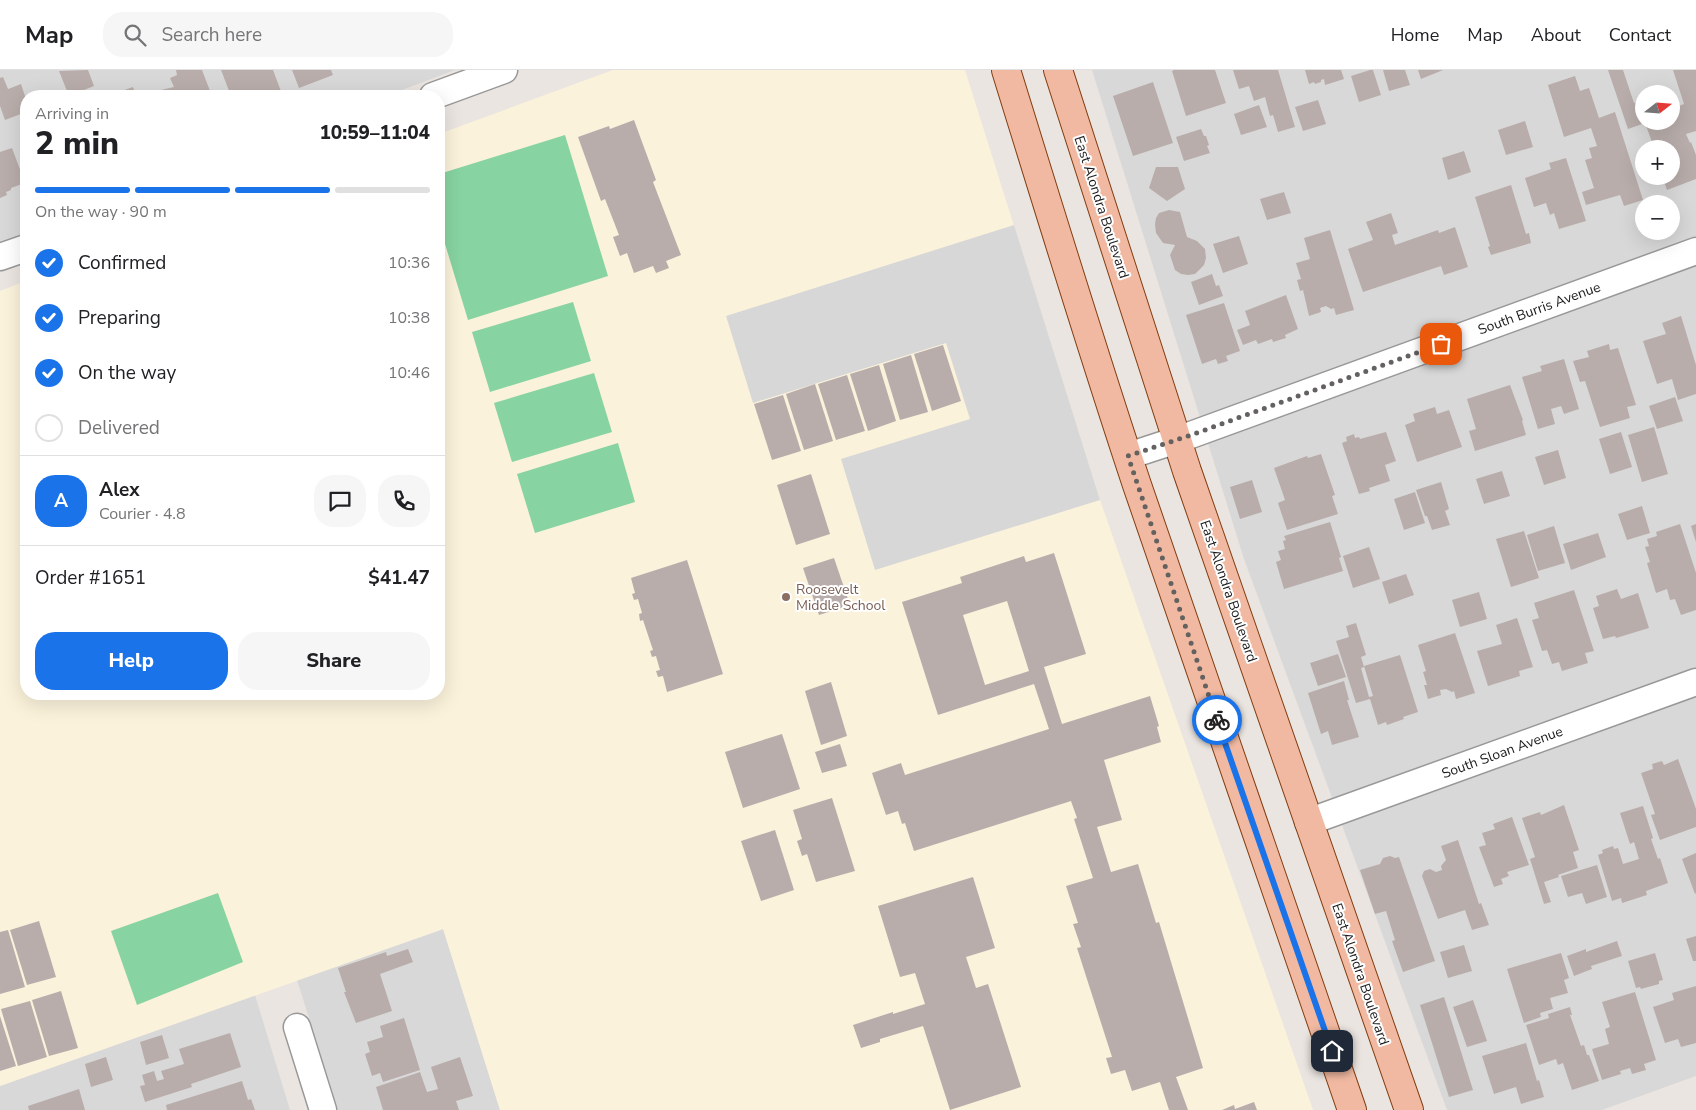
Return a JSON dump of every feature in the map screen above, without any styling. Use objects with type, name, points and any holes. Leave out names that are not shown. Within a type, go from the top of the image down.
[{"type":"main road","points":[[1006,70],[1070,278],[1128,456],[1352,1110]]},
{"type":"main road","name":"East Alondra Boulevard","points":[[1058,70],[1177,440],[1408,1110]]},
{"type":"street","points":[[445,92],[504,70]]},
{"type":"street","points":[[0,257],[20,250]]},
{"type":"street","name":"South Burris Avenue","points":[[1128,456],[1177,440],[1696,251]]},
{"type":"street","name":"South Sloan Avenue","points":[[1308,822],[1696,682]]},
{"type":"street","points":[[297,1027],[323,1110]]},
{"type":"shaded area","points":[[0,70],[455,70],[402,90],[20,90],[20,236],[0,244]]},
{"type":"shaded area","name":"Roosevelt Middle School","points":[[613,70],[965,70],[1100,500],[1313,1110],[500,1110],[443,929],[0,1086],[0,291],[20,283],[20,700],[445,700],[445,132]]},
{"type":"shaded area","points":[[1092,70],[1696,70],[1696,1076],[1602,1110],[1447,1110],[1244,559]]},
{"type":"shaded area","points":[[1014,225],[1100,500],[875,570],[841,459],[970,419],[946,343],[753,403],[726,316]]},
{"type":"shaded area","points":[[444,929],[500,1110],[338,1110],[297,980]]},
{"type":"shaded area","points":[[255,995],[290,1110],[0,1110],[0,1086]]},
{"type":"green space","points":[[565,135],[608,276],[468,320],[445,244],[445,172]]},
{"type":"green space","points":[[573,302],[591,361],[490,392],[472,332]]},
{"type":"green space","points":[[594,373],[612,432],[512,462],[494,403]]},
{"type":"green space","points":[[618,443],[635,502],[535,533],[517,474]]},
{"type":"green space","points":[[218,893],[243,962],[137,1005],[111,931]]},
{"type":"building","points":[[88,70],[94,86],[84,90],[67,90],[59,71]]},
{"type":"building","points":[[176,70],[202,70],[210,90],[161,90],[174,87],[170,78],[177,75]]},
{"type":"building","points":[[221,70],[273,70],[280,90],[229,90]]},
{"type":"building","points":[[292,70],[331,70],[333,75],[299,88]]},
{"type":"building","points":[[1215,70],[1226,103],[1186,116],[1172,71]]},
{"type":"building","points":[[1233,70],[1278,70],[1295,127],[1278,132],[1273,115],[1270,116],[1265,97],[1254,101],[1249,86],[1239,89]]},
{"type":"building","points":[[1305,70],[1341,70],[1344,79],[1325,85],[1324,79],[1315,84],[1314,82],[1309,84]]},
{"type":"building","points":[[1373,70],[1381,95],[1359,102],[1351,76]]},
{"type":"building","points":[[1383,70],[1405,70],[1410,85],[1389,91]]},
{"type":"building","points":[[1418,70],[1443,70],[1421,79]]},
{"type":"building","points":[[1608,70],[1623,70],[1635,103],[1635,127],[1628,129]]},
{"type":"building","points":[[1673,70],[1696,70],[1696,131],[1686,134],[1696,155],[1696,179],[1667,190],[1665,185],[1680,185],[1680,140],[1651,140],[1648,130],[1680,130],[1680,106],[1684,104],[1680,85],[1678,85]]},
{"type":"building","points":[[1575,76],[1580,91],[1589,88],[1599,118],[1615,112],[1635,175],[1635,185],[1638,185],[1641,195],[1635,195],[1635,203],[1624,206],[1620,195],[1586,205],[1582,192],[1594,188],[1585,160],[1592,158],[1589,148],[1597,146],[1591,128],[1564,137],[1548,85]]},
{"type":"building","points":[[3,77],[8,89],[21,84],[23,90],[20,90],[20,114],[5,120],[0,106],[0,78]]},
{"type":"building","points":[[1153,82],[1173,143],[1133,156],[1113,96]]},
{"type":"building","points":[[1318,100],[1326,124],[1303,131],[1295,107]]},
{"type":"building","points":[[1259,105],[1267,127],[1241,135],[1234,114]]},
{"type":"building","points":[[634,120],[656,180],[653,182],[681,255],[666,261],[669,268],[656,273],[653,266],[634,273],[627,253],[620,256],[613,237],[619,235],[605,199],[601,201],[578,137],[609,126],[610,129]]},
{"type":"building","points":[[1525,121],[1533,147],[1506,155],[1498,130]]},
{"type":"building","points":[[1201,129],[1204,136],[1206,136],[1210,153],[1184,161],[1176,137]]},
{"type":"building","points":[[12,148],[20,170],[20,185],[11,188],[11,190],[6,192],[7,195],[0,198],[0,152]]},
{"type":"building","points":[[1464,151],[1471,172],[1448,180],[1442,158]]},
{"type":"building","points":[[1566,158],[1586,221],[1559,229],[1554,213],[1550,215],[1546,203],[1534,207],[1525,178],[1551,169],[1549,163]]},
{"type":"building","points":[[1156,167],[1178,167],[1185,189],[1167,201],[1149,188]]},
{"type":"building","points":[[1511,185],[1526,234],[1529,233],[1531,243],[1491,255],[1475,197]]},
{"type":"building","points":[[1284,192],[1291,213],[1267,220],[1260,199]]},
{"type":"building","points":[[1169,210],[1180,212],[1187,237],[1197,241],[1205,249],[1206,258],[1204,265],[1195,274],[1181,274],[1175,270],[1170,255],[1175,245],[1163,243],[1156,233],[1156,218],[1159,213]]},
{"type":"building","points":[[1391,213],[1398,233],[1392,235],[1395,245],[1438,230],[1439,233],[1455,227],[1468,267],[1444,275],[1441,266],[1363,292],[1348,249],[1373,240],[1366,222]]},
{"type":"building","points":[[1330,230],[1354,310],[1336,315],[1334,308],[1331,309],[1326,306],[1320,308],[1321,312],[1309,316],[1303,290],[1300,291],[1297,280],[1301,279],[1296,263],[1310,259],[1304,238]]},
{"type":"building","points":[[1239,236],[1248,264],[1223,273],[1213,244]]},
{"type":"building","points":[[1212,274],[1216,286],[1219,285],[1223,296],[1199,305],[1191,282]]},
{"type":"building","points":[[1286,295],[1298,329],[1285,335],[1286,338],[1273,342],[1272,339],[1258,344],[1256,340],[1243,345],[1237,330],[1250,325],[1245,311]]},
{"type":"building","points":[[1224,303],[1240,351],[1226,356],[1228,361],[1218,364],[1216,359],[1202,364],[1186,315]]},
{"type":"building","points":[[1681,316],[1696,365],[1696,394],[1678,400],[1672,379],[1657,384],[1643,341],[1666,334],[1662,323]]},
{"type":"building","points":[[1609,344],[1610,350],[1618,348],[1636,405],[1627,407],[1630,418],[1600,427],[1585,381],[1580,382],[1573,361],[1589,357],[1587,351]]},
{"type":"building","points":[[943,345],[961,401],[932,411],[914,354]]},
{"type":"building","points":[[911,355],[928,412],[900,420],[883,364]]},
{"type":"building","points":[[1564,359],[1579,409],[1564,414],[1561,406],[1551,409],[1555,424],[1538,429],[1522,377],[1542,371],[1540,366]]},
{"type":"building","points":[[879,365],[896,421],[868,431],[850,374]]},
{"type":"building","points":[[847,375],[865,431],[836,440],[818,384]]},
{"type":"building","points":[[815,384],[833,441],[804,450],[786,394]]},
{"type":"building","points":[[1510,385],[1523,420],[1526,435],[1475,451],[1469,431],[1476,429],[1467,399]]},
{"type":"building","points":[[783,395],[801,451],[772,460],[754,404]]},
{"type":"building","points":[[1675,397],[1683,421],[1657,429],[1649,406]]},
{"type":"building","points":[[1435,407],[1437,414],[1449,410],[1462,447],[1417,462],[1405,425],[1415,421],[1413,414]]},
{"type":"building","points":[[1654,427],[1668,474],[1642,482],[1628,435]]},
{"type":"building","points":[[1386,432],[1396,461],[1385,465],[1390,481],[1369,488],[1370,491],[1359,494],[1342,443],[1347,441],[1346,437],[1354,434],[1355,438],[1359,437],[1360,439]]},
{"type":"building","points":[[1621,432],[1632,467],[1610,474],[1599,439]]},
{"type":"building","points":[[1558,450],[1566,478],[1544,485],[1535,457]]},
{"type":"building","points":[[1321,454],[1335,495],[1332,496],[1338,514],[1287,530],[1278,503],[1285,500],[1274,468],[1307,456],[1308,458]]},
{"type":"building","points":[[1502,471],[1510,496],[1484,504],[1476,479]]},
{"type":"building","points":[[811,474],[830,534],[796,545],[777,485]]},
{"type":"building","points":[[1252,480],[1262,512],[1240,519],[1230,487]]},
{"type":"building","points":[[1441,482],[1449,509],[1445,511],[1450,525],[1432,530],[1416,490]]},
{"type":"building","points":[[1415,492],[1425,523],[1404,530],[1394,499]]},
{"type":"building","points":[[1642,506],[1650,533],[1627,540],[1618,514]]},
{"type":"building","points":[[1330,522],[1341,557],[1339,558],[1343,571],[1284,589],[1276,562],[1281,560],[1278,551],[1285,549],[1283,541],[1286,540],[1284,536]]},
{"type":"building","points":[[1680,524],[1696,573],[1696,610],[1681,615],[1675,599],[1670,600],[1667,589],[1656,593],[1647,563],[1650,562],[1645,547],[1649,546],[1647,539],[1657,536],[1656,532]]},
{"type":"building","points":[[1696,524],[1696,542],[1691,526]]},
{"type":"building","points":[[1554,526],[1565,563],[1538,571],[1527,535]]},
{"type":"building","points":[[1524,531],[1539,578],[1511,587],[1496,539]]},
{"type":"building","points":[[1598,533],[1606,557],[1571,570],[1563,544]]},
{"type":"building","points":[[1369,547],[1380,579],[1353,588],[1343,556]]},
{"type":"building","points":[[1054,553],[1086,654],[1044,667],[1062,724],[1150,696],[1159,726],[1157,727],[1161,742],[1104,760],[1122,820],[1097,827],[1111,872],[1138,864],[1156,923],[1159,922],[1203,1068],[1176,1077],[1188,1110],[1169,1110],[1160,1082],[1132,1091],[1125,1070],[1111,1074],[1106,1058],[1112,1057],[1077,948],[1081,947],[1073,924],[1078,923],[1066,886],[1093,878],[1074,819],[1077,818],[1071,801],[914,851],[905,823],[902,824],[898,811],[886,815],[872,773],[901,763],[905,775],[1049,729],[1034,684],[938,715],[902,602],[962,583],[960,577],[1024,556],[1026,562]],"holes":[[[1007,601],[1029,671],[985,685],[963,615]]]},
{"type":"building","points":[[834,558],[850,605],[819,615],[803,568]]},
{"type":"building","points":[[687,560],[723,674],[667,692],[663,676],[658,677],[656,671],[660,670],[656,656],[652,657],[650,651],[653,650],[643,620],[640,621],[639,614],[642,613],[638,599],[634,600],[632,594],[635,593],[631,578]]},
{"type":"building","points":[[1406,574],[1414,595],[1389,604],[1382,582]]},
{"type":"building","points":[[1617,589],[1621,599],[1638,593],[1649,628],[1616,638],[1615,636],[1603,639],[1593,608],[1599,606],[1596,596]]},
{"type":"building","points":[[1574,590],[1594,651],[1585,653],[1588,663],[1562,671],[1559,662],[1552,664],[1547,650],[1542,651],[1532,620],[1539,618],[1534,603]]},
{"type":"building","points":[[1479,592],[1487,619],[1460,627],[1452,600]]},
{"type":"building","points":[[1517,618],[1533,667],[1519,671],[1520,676],[1488,686],[1477,651],[1502,644],[1496,625]]},
{"type":"building","points":[[1356,623],[1366,655],[1361,657],[1364,667],[1361,668],[1369,697],[1373,696],[1364,666],[1400,655],[1418,712],[1387,725],[1386,722],[1378,725],[1370,699],[1356,703],[1336,641],[1349,637],[1346,626]]},
{"type":"building","points":[[1455,633],[1475,693],[1456,699],[1454,691],[1446,689],[1440,690],[1441,695],[1428,699],[1424,685],[1427,685],[1423,672],[1426,671],[1418,645]]},
{"type":"building","points":[[1338,654],[1346,677],[1318,686],[1310,663]]},
{"type":"building","points":[[1344,681],[1349,700],[1347,700],[1359,737],[1332,745],[1328,731],[1321,734],[1308,693]]},
{"type":"building","points":[[831,682],[847,736],[821,745],[805,691]]},
{"type":"building","points":[[782,734],[800,789],[743,808],[725,752]]},
{"type":"building","points":[[840,744],[847,766],[822,773],[815,752]]},
{"type":"building","points":[[1678,759],[1696,809],[1696,827],[1660,840],[1651,815],[1655,814],[1641,773],[1653,769],[1652,764],[1662,761],[1664,765]]},
{"type":"building","points":[[832,798],[855,871],[816,882],[807,854],[802,856],[797,841],[802,839],[793,810]]},
{"type":"building","points":[[1564,805],[1579,850],[1573,852],[1578,868],[1544,882],[1551,902],[1544,904],[1530,859],[1535,857],[1522,818],[1540,812],[1541,815]]},
{"type":"building","points":[[1643,806],[1653,838],[1651,839],[1658,859],[1660,858],[1668,883],[1646,891],[1647,895],[1622,903],[1621,898],[1612,901],[1598,855],[1603,853],[1602,850],[1613,846],[1614,849],[1618,848],[1623,864],[1639,859],[1634,842],[1630,844],[1620,813]]},
{"type":"building","points":[[1512,817],[1529,865],[1507,872],[1509,876],[1501,879],[1503,884],[1494,887],[1479,847],[1486,845],[1482,833],[1495,829],[1493,824]]},
{"type":"building","points":[[775,830],[794,890],[761,901],[741,841]]},
{"type":"building","points":[[1458,840],[1479,904],[1481,903],[1489,925],[1472,930],[1465,910],[1438,919],[1422,876],[1424,871],[1430,869],[1436,872],[1442,870],[1441,866],[1446,860],[1441,846]]},
{"type":"building","points":[[1696,853],[1696,893],[1695,894],[1682,859]]},
{"type":"building","points":[[1390,856],[1399,857],[1435,961],[1403,972],[1392,941],[1395,940],[1386,911],[1375,914],[1360,870],[1380,864],[1383,858]]},
{"type":"building","points":[[1597,865],[1607,897],[1586,904],[1582,893],[1568,897],[1561,876]]},
{"type":"building","points":[[973,877],[995,948],[966,957],[976,988],[988,984],[1021,1087],[950,1110],[923,1026],[880,1039],[880,1042],[861,1048],[853,1025],[925,1004],[915,973],[900,977],[878,906]]},
{"type":"building","points":[[39,921],[56,977],[27,985],[10,930]]},
{"type":"building","points":[[8,930],[25,987],[0,994],[0,932]]},
{"type":"building","points":[[1696,936],[1696,961],[1693,961],[1686,939]]},
{"type":"building","points":[[1617,941],[1622,956],[1591,966],[1592,969],[1574,976],[1567,956],[1586,949],[1586,952]]},
{"type":"building","points":[[1464,945],[1472,971],[1448,978],[1440,952]]},
{"type":"building","points":[[408,949],[413,962],[380,974],[392,1011],[356,1023],[344,992],[346,992],[338,968],[386,952],[387,956]]},
{"type":"building","points":[[1561,953],[1569,978],[1564,980],[1568,993],[1550,998],[1553,1009],[1540,1013],[1541,1017],[1524,1023],[1507,969]]},
{"type":"building","points":[[1655,953],[1663,980],[1659,981],[1659,984],[1641,989],[1640,987],[1636,988],[1628,961]]},
{"type":"building","points":[[1696,986],[1696,1043],[1681,1047],[1678,1039],[1665,1043],[1653,1007],[1674,1000],[1672,993]]},
{"type":"building","points":[[61,991],[78,1048],[49,1056],[32,1000]]},
{"type":"building","points":[[1635,992],[1656,1060],[1644,1064],[1646,1070],[1632,1074],[1630,1068],[1620,1071],[1621,1074],[1602,1080],[1592,1049],[1609,1044],[1605,1029],[1610,1027],[1602,1002]]},
{"type":"building","points":[[1444,997],[1473,1090],[1449,1097],[1420,1005]]},
{"type":"building","points":[[1473,1000],[1487,1041],[1467,1047],[1453,1007]]},
{"type":"building","points":[[30,1001],[47,1057],[18,1066],[1,1009]]},
{"type":"building","points":[[1570,1007],[1572,1015],[1570,1015],[1581,1046],[1584,1045],[1599,1081],[1572,1090],[1563,1063],[1558,1065],[1556,1059],[1539,1065],[1526,1025],[1549,1018],[1548,1014]]},
{"type":"building","points":[[0,1016],[16,1066],[0,1071]]},
{"type":"building","points":[[404,1018],[420,1070],[383,1082],[380,1073],[372,1076],[365,1054],[370,1052],[367,1042],[383,1037],[380,1026]]},
{"type":"building","points":[[230,1033],[241,1067],[191,1084],[192,1087],[145,1102],[140,1086],[145,1085],[142,1075],[154,1071],[157,1081],[164,1079],[161,1071],[184,1064],[179,1049]]},
{"type":"building","points":[[162,1035],[169,1058],[146,1065],[140,1042]]},
{"type":"building","points":[[1526,1043],[1537,1081],[1539,1080],[1544,1097],[1521,1104],[1516,1087],[1494,1094],[1482,1056]]},
{"type":"building","points":[[106,1057],[113,1080],[91,1087],[85,1064]]},
{"type":"building","points":[[460,1057],[473,1096],[456,1101],[459,1110],[383,1110],[376,1087],[420,1072],[427,1092],[438,1089],[431,1067]]},
{"type":"building","points":[[242,1081],[248,1100],[251,1099],[255,1110],[167,1110],[166,1105]]},
{"type":"building","points":[[79,1089],[85,1110],[29,1110],[28,1106]]},
{"type":"building","points":[[1254,1102],[1257,1110],[1222,1110],[1234,1105],[1235,1109]]},
{"type":"way so far","points":[[1217,720],[1128,456],[1194,434],[1441,344]]},
{"type":"place","name":"Roosevelt Middle School","points":[[786,597]]},
{"type":"route","points":[[1217,720],[1332,1051]]}]
